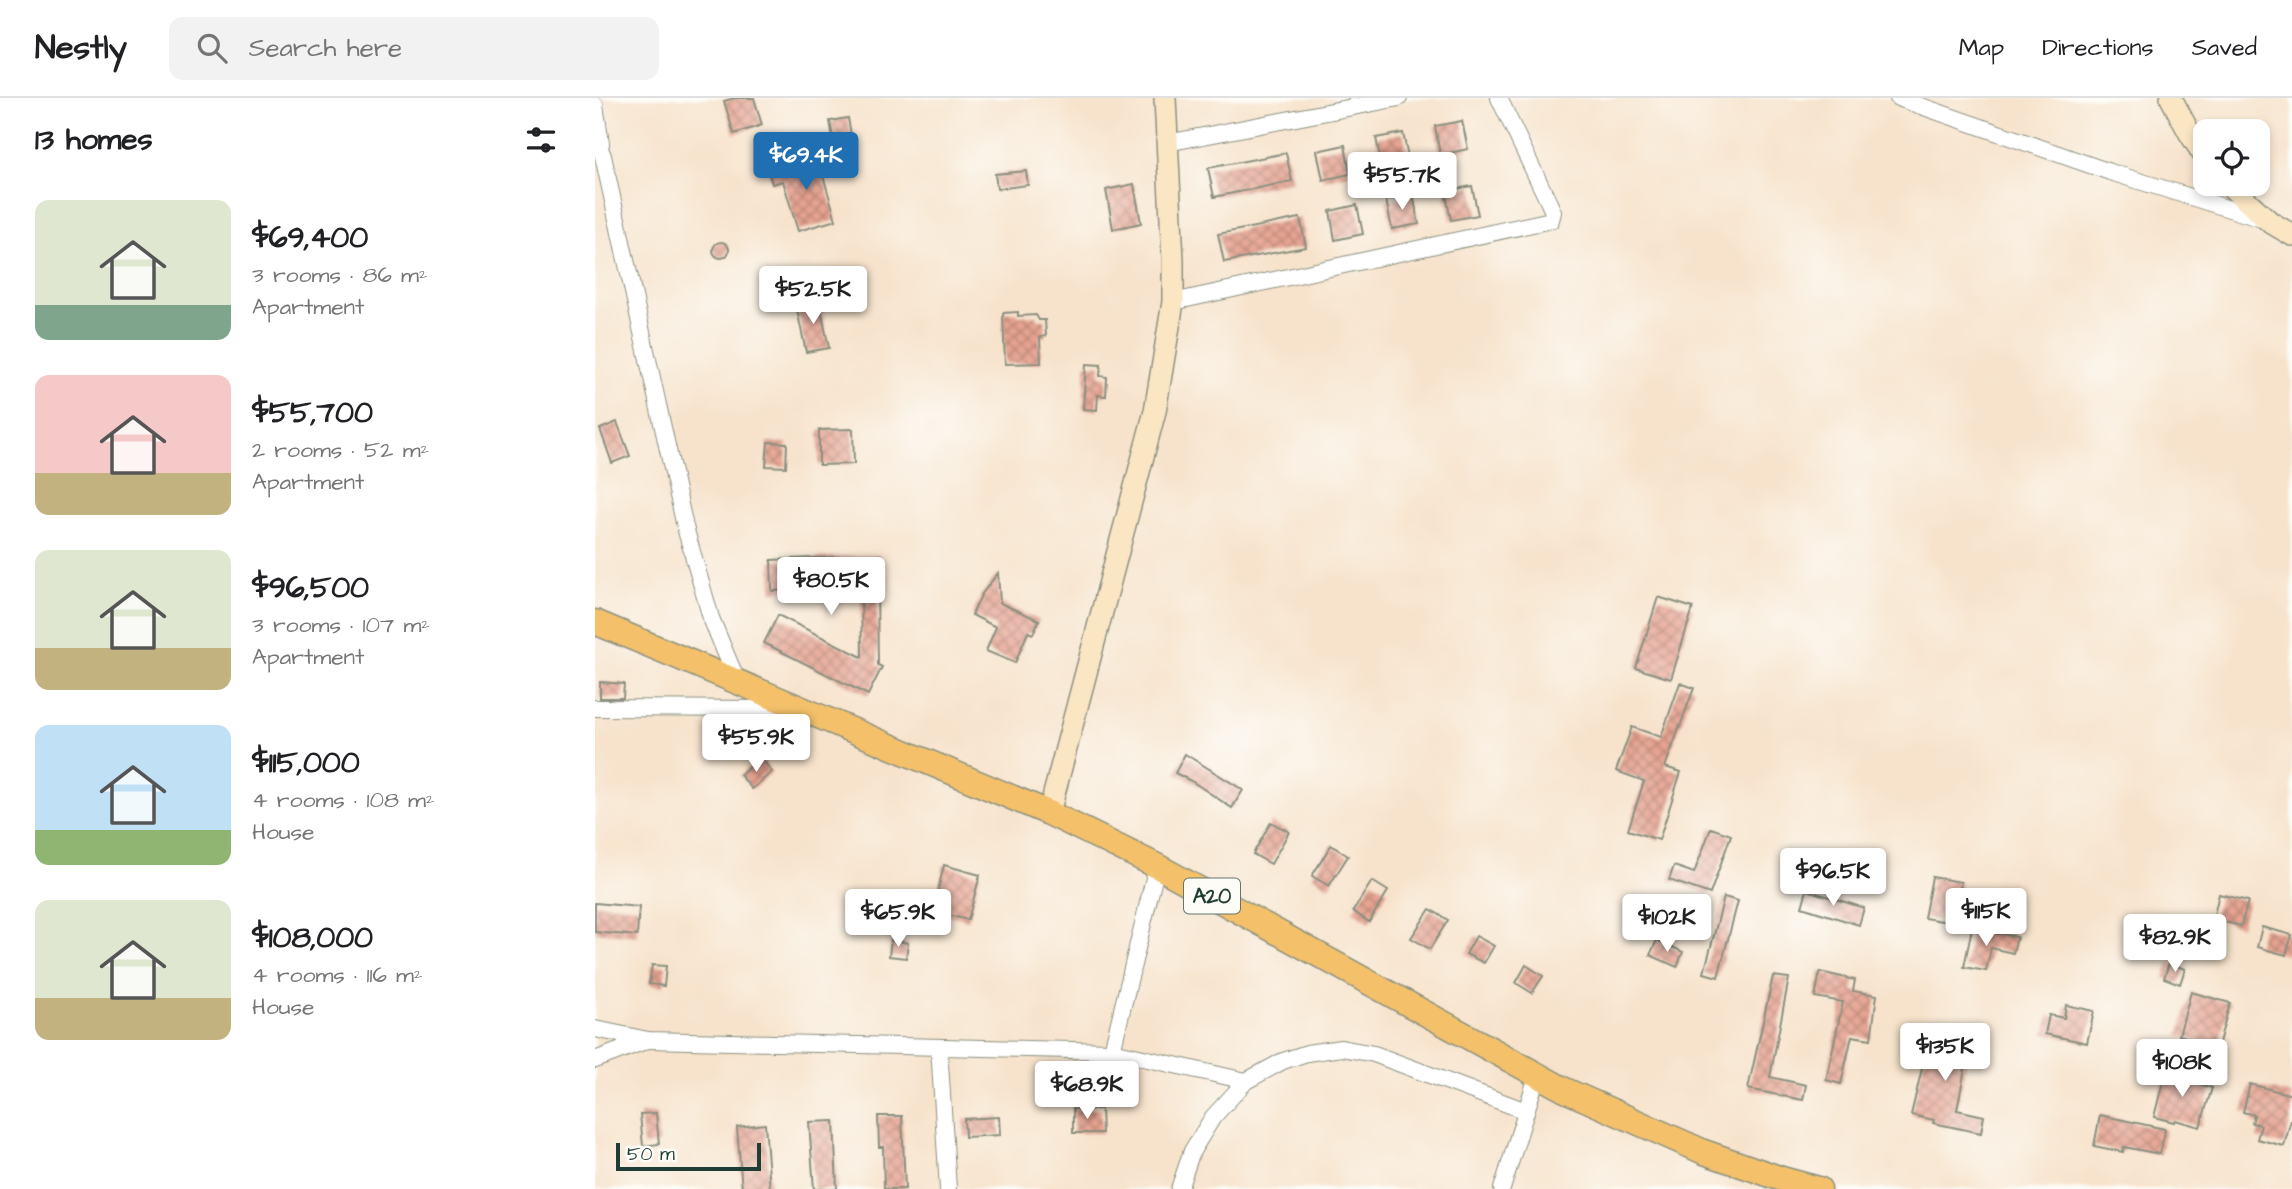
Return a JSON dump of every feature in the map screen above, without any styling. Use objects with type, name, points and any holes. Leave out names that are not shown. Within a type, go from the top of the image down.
[{"type":"main road","name":"A20","points":[[595,622],[1049,813],[1157,866],[1342,965],[1537,1076],[1692,1147],[1782,1179],[1819,1189]]},
{"type":"street","points":[[1049,813],[1155,411],[1173,302],[1165,98]]},
{"type":"street","points":[[1167,143],[1399,98]]},
{"type":"street","points":[[1173,302],[1551,220],[1553,212],[1499,98]]},
{"type":"street","points":[[1898,98],[2110,172],[2270,222]]},
{"type":"street","points":[[2171,98],[2193,138]]},
{"type":"street","points":[[595,105],[603,156],[685,527],[711,618],[738,683]]},
{"type":"street","points":[[595,135],[603,156]]},
{"type":"street","points":[[2241,196],[2270,222],[2292,235]]},
{"type":"street","points":[[595,708],[798,709]]},
{"type":"street","points":[[1112,1051],[1157,866]]},
{"type":"street","points":[[595,1029],[648,1040],[1112,1051],[1246,1081]]},
{"type":"street","points":[[595,1060],[648,1040]]},
{"type":"street","points":[[939,1047],[948,1189]]},
{"type":"street","points":[[1179,1189],[1192,1151],[1213,1117],[1246,1081],[1283,1061],[1307,1053],[1341,1048],[1374,1054],[1526,1111]]},
{"type":"street","points":[[1502,1189],[1537,1076]]},
{"type":"building","points":[[754,98],[762,125],[734,134],[724,101]]},
{"type":"building","points":[[848,118],[853,146],[835,149],[830,121]]},
{"type":"building","points":[[1462,121],[1468,149],[1440,155],[1435,126]]},
{"type":"building","points":[[1403,133],[1409,162],[1382,167],[1376,138]]},
{"type":"building","points":[[1345,145],[1350,174],[1323,180],[1317,151]]},
{"type":"building","points":[[1286,153],[1292,181],[1214,197],[1208,168]]},
{"type":"building","points":[[817,155],[836,220],[798,231],[783,181],[772,184],[768,170]]},
{"type":"building","points":[[1026,171],[1028,185],[997,189],[995,174]]},
{"type":"building","points":[[1134,184],[1141,223],[1113,229],[1106,190]]},
{"type":"building","points":[[1472,186],[1478,215],[1451,220],[1445,191]]},
{"type":"building","points":[[1413,195],[1419,224],[1392,229],[1386,200]]},
{"type":"building","points":[[1357,205],[1363,234],[1335,240],[1330,211]]},
{"type":"building","points":[[1300,218],[1306,247],[1224,262],[1218,234]]},
{"type":"building","points":[[721,242],[729,250],[721,258],[713,250]]},
{"type":"building","points":[[819,300],[829,348],[806,352],[796,305]]},
{"type":"building","points":[[1018,312],[1018,316],[1036,315],[1039,320],[1045,320],[1046,336],[1040,337],[1041,363],[1005,364],[1003,313]]},
{"type":"building","points":[[1086,364],[1101,365],[1100,376],[1107,377],[1106,396],[1098,395],[1097,410],[1083,409]]},
{"type":"building","points":[[617,422],[630,456],[612,463],[600,429]]},
{"type":"building","points":[[853,429],[854,464],[819,465],[819,430]]},
{"type":"building","points":[[768,442],[787,443],[786,467],[766,466]]},
{"type":"building","points":[[879,555],[878,665],[882,667],[868,695],[764,643],[778,615],[862,657],[861,587],[772,591],[771,560]]},
{"type":"building","points":[[998,573],[1000,603],[1039,620],[1033,634],[1028,632],[1015,663],[986,651],[996,627],[972,615],[981,595]]},
{"type":"building","points":[[1658,597],[1693,608],[1671,679],[1636,668]]},
{"type":"building","points":[[600,682],[624,684],[623,698],[600,698]]},
{"type":"building","points":[[1680,683],[1694,688],[1665,767],[1681,772],[1659,840],[1628,830],[1644,781],[1616,771],[1632,727],[1661,737]]},
{"type":"building","points":[[1185,754],[1243,790],[1232,808],[1175,773]]},
{"type":"building","points":[[761,758],[772,772],[752,789],[740,775]]},
{"type":"building","points":[[1271,822],[1289,832],[1271,864],[1253,854]]},
{"type":"building","points":[[1711,828],[1731,835],[1710,894],[1669,880],[1674,866],[1694,873]]},
{"type":"building","points":[[1331,845],[1348,856],[1329,886],[1312,876]]},
{"type":"building","points":[[944,865],[980,875],[968,920],[933,911]]},
{"type":"building","points":[[1932,877],[1961,882],[1954,923],[1924,918]]},
{"type":"building","points":[[1372,881],[1388,891],[1369,922],[1353,911]]},
{"type":"building","points":[[1807,890],[1864,908],[1859,925],[1802,907]]},
{"type":"building","points":[[2219,894],[2248,901],[2241,926],[2213,919]]},
{"type":"building","points":[[1724,897],[1738,901],[1718,977],[1704,973]]},
{"type":"building","points":[[595,903],[639,907],[637,936],[595,932]]},
{"type":"building","points":[[1430,909],[1448,920],[1430,949],[1411,938]]},
{"type":"building","points":[[2262,927],[2292,935],[2286,955],[2257,947]]},
{"type":"building","points":[[1972,928],[2017,937],[2013,953],[1991,948],[1986,971],[1964,967]]},
{"type":"building","points":[[1476,936],[1494,946],[1484,963],[1466,954]]},
{"type":"building","points":[[891,940],[908,943],[906,958],[889,956]]},
{"type":"building","points":[[1657,940],[1683,952],[1677,967],[1650,955]]},
{"type":"building","points":[[2169,963],[2185,969],[2180,984],[2164,978]]},
{"type":"building","points":[[652,965],[666,966],[664,986],[649,984]]},
{"type":"building","points":[[1526,965],[1543,976],[1532,993],[1516,983]]},
{"type":"building","points":[[1820,972],[1855,980],[1853,991],[1877,995],[1871,1039],[1852,1036],[1841,1084],[1826,1080],[1843,1002],[1815,997]]},
{"type":"building","points":[[1773,976],[1789,978],[1770,1077],[1806,1085],[1803,1100],[1748,1089]]},
{"type":"building","points":[[2191,992],[2230,1003],[2218,1046],[2179,1035]]},
{"type":"building","points":[[2066,1005],[2094,1011],[2087,1043],[2045,1034],[2049,1015],[2064,1018]]},
{"type":"building","points":[[1931,1030],[1971,1038],[1957,1110],[1984,1116],[1981,1133],[1933,1123],[1934,1120],[1911,1115]]},
{"type":"building","points":[[2167,1066],[2187,1072],[2185,1079],[2212,1088],[2200,1127],[2154,1117]]},
{"type":"building","points":[[2250,1084],[2292,1095],[2292,1116],[2284,1146],[2257,1139],[2261,1125],[2252,1123],[2254,1115],[2243,1112]]},
{"type":"building","points":[[1073,1109],[1101,1109],[1102,1133],[1073,1133]]},
{"type":"building","points":[[656,1113],[659,1144],[643,1146],[640,1114]]},
{"type":"building","points":[[2100,1115],[2165,1129],[2160,1154],[2124,1147],[2123,1152],[2094,1146]]},
{"type":"building","points":[[878,1116],[902,1116],[905,1189],[884,1189],[883,1147],[879,1147]]},
{"type":"building","points":[[999,1117],[1000,1135],[965,1137],[964,1119]]},
{"type":"building","points":[[834,1121],[837,1189],[814,1189],[809,1122]]},
{"type":"building","points":[[765,1124],[770,1189],[742,1189],[737,1127]]}]
